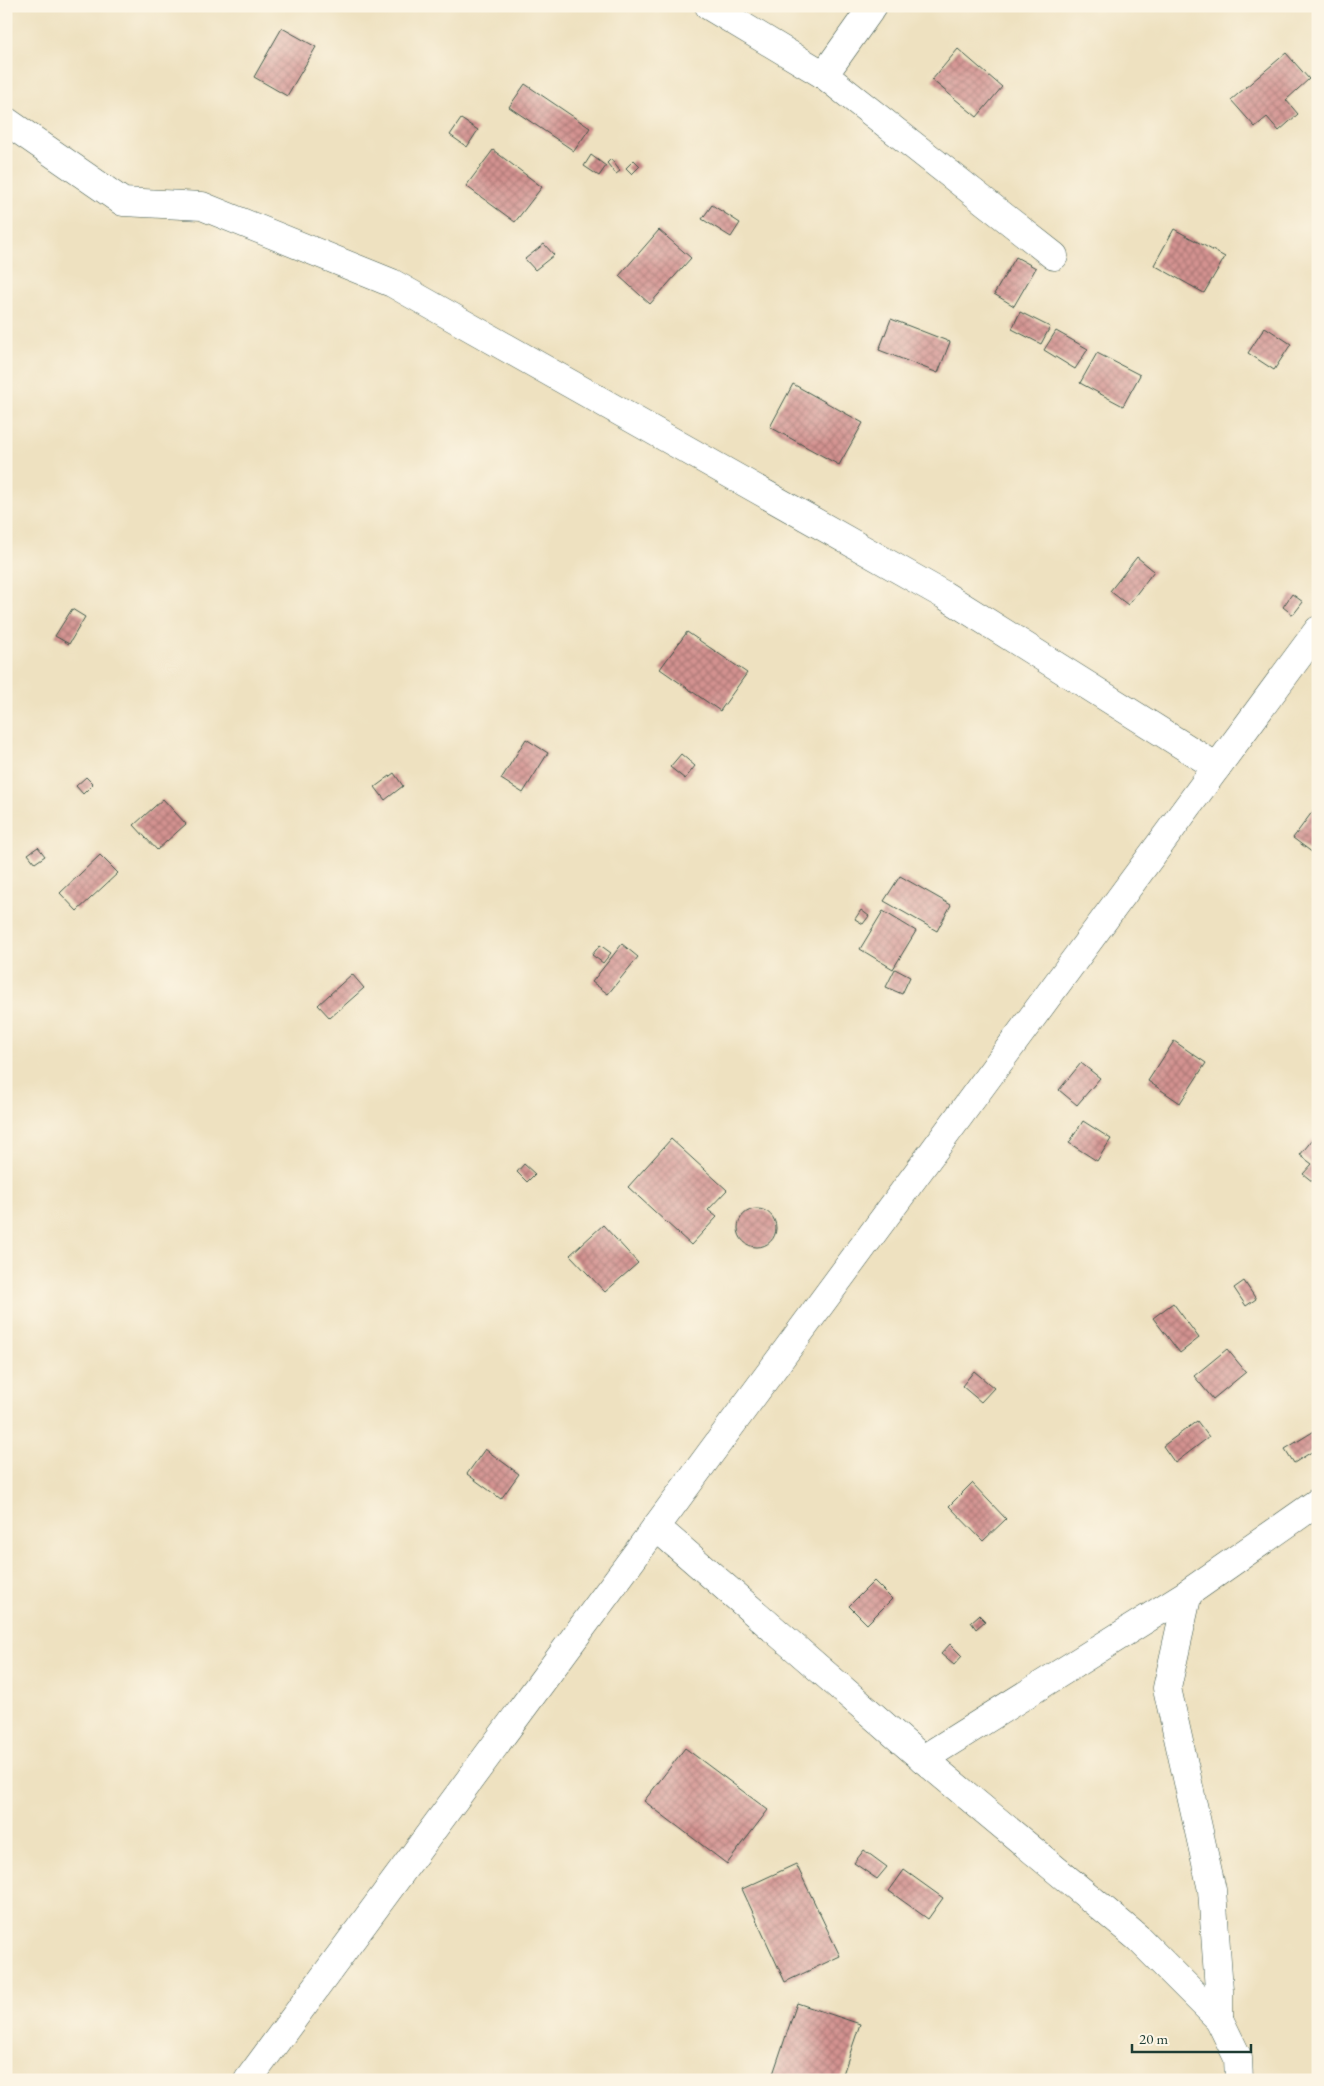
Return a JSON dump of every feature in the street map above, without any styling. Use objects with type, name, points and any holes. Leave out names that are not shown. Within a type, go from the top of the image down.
[{"type":"street","points":[[709,6],[824,75],[1054,256]]},
{"type":"street","points":[[824,75],[873,6]]},
{"type":"street","points":[[6,121],[122,202],[202,206],[392,283],[944,595],[1217,767]]},
{"type":"street","points":[[248,2080],[1318,630]]},
{"type":"street","points":[[923,1759],[1188,1594],[1318,1502]]},
{"type":"street","points":[[656,1527],[923,1759],[1138,1938],[1219,2019],[1238,2058],[1239,2080]]},
{"type":"street","points":[[1188,1594],[1167,1688],[1212,1890],[1219,1990],[1219,2019]]},
{"type":"building","points":[[282,28],[316,47],[287,96],[254,77]]},
{"type":"building","points":[[958,49],[1002,87],[977,117],[932,80]]},
{"type":"building","points":[[1286,53],[1309,79],[1286,100],[1298,114],[1279,131],[1267,117],[1255,127],[1231,100]]},
{"type":"building","points":[[525,84],[590,128],[574,151],[509,107]]},
{"type":"building","points":[[461,119],[478,130],[467,147],[450,135]]},
{"type":"building","points":[[493,150],[542,187],[515,222],[466,186]]},
{"type":"building","points":[[591,155],[606,166],[599,176],[584,166]]},
{"type":"building","points":[[611,159],[620,171],[616,174],[607,163]]},
{"type":"building","points":[[634,160],[640,166],[632,174],[626,168]]},
{"type":"building","points":[[712,205],[740,223],[731,237],[702,219]]},
{"type":"building","points":[[1174,229],[1225,257],[1204,293],[1154,265]]},
{"type":"building","points":[[659,230],[691,258],[650,304],[619,276]]},
{"type":"building","points":[[544,244],[554,255],[535,270],[525,259]]},
{"type":"building","points":[[1016,257],[1036,268],[1014,306],[994,294]]},
{"type":"building","points":[[1020,312],[1050,327],[1041,344],[1012,329]]},
{"type":"building","points":[[891,319],[950,342],[938,373],[879,350]]},
{"type":"building","points":[[1265,327],[1291,344],[1274,370],[1248,353]]},
{"type":"building","points":[[1056,331],[1088,349],[1075,369],[1044,350]]},
{"type":"building","points":[[1097,353],[1140,375],[1123,406],[1080,383]]},
{"type":"building","points":[[793,384],[863,423],[839,465],[770,427]]},
{"type":"building","points":[[1137,557],[1154,571],[1128,605],[1110,591]]},
{"type":"building","points":[[1292,594],[1303,602],[1293,615],[1283,607]]},
{"type":"building","points":[[72,609],[85,617],[69,644],[55,636]]},
{"type":"building","points":[[687,632],[747,673],[720,711],[660,669]]},
{"type":"building","points":[[526,739],[548,753],[523,793],[501,779]]},
{"type":"building","points":[[681,754],[695,766],[685,779],[670,767]]},
{"type":"building","points":[[394,773],[403,786],[385,800],[375,787]]},
{"type":"building","points":[[86,777],[93,784],[83,794],[76,786]]},
{"type":"building","points":[[163,799],[186,824],[157,850],[134,825]]},
{"type":"building","points":[[1318,804],[1318,855],[1317,856],[1293,838]]},
{"type":"building","points":[[38,847],[45,856],[35,863],[28,854]]},
{"type":"building","points":[[100,855],[118,873],[77,911],[60,893]]},
{"type":"building","points":[[900,876],[951,905],[937,931],[884,901]]},
{"type":"building","points":[[861,910],[869,916],[863,924],[855,919]]},
{"type":"building","points":[[883,911],[916,931],[893,969],[860,949]]},
{"type":"building","points":[[622,944],[638,957],[608,994],[592,982]]},
{"type":"building","points":[[600,945],[611,953],[603,963],[592,955]]},
{"type":"building","points":[[895,969],[910,977],[902,994],[886,987]]},
{"type":"building","points":[[352,974],[364,988],[330,1018],[318,1005]]},
{"type":"building","points":[[1174,1041],[1206,1063],[1180,1103],[1148,1081]]},
{"type":"building","points":[[1081,1063],[1100,1078],[1077,1105],[1059,1090]]},
{"type":"building","points":[[1083,1121],[1111,1139],[1097,1161],[1069,1143]]},
{"type":"building","points":[[671,1139],[727,1190],[708,1210],[717,1217],[691,1245],[628,1187]]},
{"type":"building","points":[[1313,1139],[1318,1143],[1318,1186],[1303,1174],[1312,1164],[1300,1155]]},
{"type":"building","points":[[524,1164],[535,1174],[527,1182],[517,1172]]},
{"type":"building","points":[[757,1209],[771,1214],[776,1228],[771,1242],[757,1247],[743,1242],[738,1228],[743,1214]]},
{"type":"building","points":[[603,1225],[638,1263],[605,1292],[570,1255]]},
{"type":"building","points":[[1244,1281],[1256,1299],[1246,1306],[1234,1288]]},
{"type":"building","points":[[1173,1303],[1199,1338],[1180,1353],[1153,1318]]},
{"type":"building","points":[[1227,1349],[1246,1372],[1213,1399],[1194,1376]]},
{"type":"building","points":[[974,1371],[994,1388],[981,1402],[962,1386]]},
{"type":"building","points":[[1197,1421],[1209,1437],[1175,1463],[1163,1446]]},
{"type":"building","points":[[1316,1430],[1318,1433],[1318,1448],[1294,1463],[1285,1449]]},
{"type":"building","points":[[485,1449],[519,1474],[501,1499],[467,1474]]},
{"type":"building","points":[[972,1483],[1006,1519],[983,1541],[949,1506]]},
{"type":"building","points":[[874,1581],[892,1599],[867,1624],[849,1606]]},
{"type":"building","points":[[979,1615],[985,1621],[976,1629],[971,1622]]},
{"type":"building","points":[[950,1644],[962,1656],[954,1665],[941,1654]]},
{"type":"building","points":[[685,1748],[768,1810],[727,1864],[644,1801]]},
{"type":"building","points":[[864,1850],[887,1867],[877,1879],[854,1863]]},
{"type":"building","points":[[796,1864],[840,1956],[785,1982],[742,1889]]},
{"type":"building","points":[[904,1870],[943,1898],[928,1919],[889,1891]]},
{"type":"building","points":[[797,2003],[860,2024],[841,2080],[771,2080]]}]
